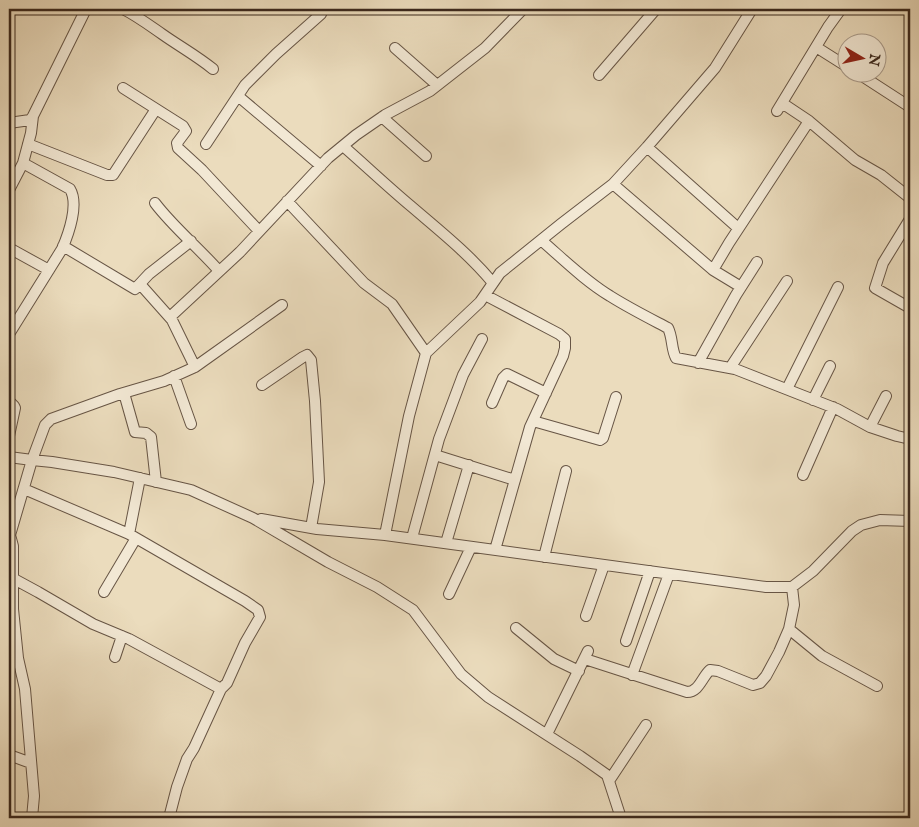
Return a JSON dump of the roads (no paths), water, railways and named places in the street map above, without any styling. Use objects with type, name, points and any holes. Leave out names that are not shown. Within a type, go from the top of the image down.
[{"type":"street","points":[[10,190],[23,163],[33,116],[86,9]]},
{"type":"street","points":[[123,9],[137,16],[162,35],[197,56],[213,69]]},
{"type":"street","points":[[206,144],[245,85],[269,59],[321,14],[323,9]]},
{"type":"street","points":[[170,317],[219,271],[321,166],[343,146],[382,117],[437,85],[485,48],[523,9]]},
{"type":"street","points":[[599,75],[656,9]]},
{"type":"street","points":[[385,535],[409,416],[426,353],[475,307],[500,273],[614,184],[715,68],[752,9]]},
{"type":"street","points":[[842,9],[779,107],[809,121],[855,160],[881,176],[910,198]]},
{"type":"street","points":[[816,47],[836,60]]},
{"type":"street","points":[[395,48],[437,85]]},
{"type":"street","points":[[871,82],[910,107]]},
{"type":"street","points":[[124,88],[183,126],[186,131],[177,143],[178,148],[202,170],[259,231]]},
{"type":"street","points":[[238,96],[321,166]]},
{"type":"street","points":[[28,144],[112,176],[156,109]]},
{"type":"street","points":[[9,123],[30,120],[33,116]]},
{"type":"street","points":[[382,117],[426,156]]},
{"type":"street","points":[[713,270],[738,228],[809,121]]},
{"type":"street","points":[[343,146],[411,207],[447,236],[480,267],[493,283]]},
{"type":"street","points":[[647,147],[738,228]]},
{"type":"street","points":[[9,334],[64,246],[73,212],[74,195],[70,189],[23,163]]},
{"type":"street","points":[[614,184],[713,270],[742,287]]},
{"type":"street","points":[[287,201],[364,283],[392,304],[426,353]]},
{"type":"street","points":[[155,203],[166,217],[219,271]]},
{"type":"street","points":[[910,219],[883,263],[876,288],[910,308]]},
{"type":"street","points":[[541,240],[599,289],[668,328],[676,358],[735,369],[833,407],[870,427],[910,439]]},
{"type":"street","points":[[64,246],[135,289],[149,274],[191,241]]},
{"type":"street","points":[[9,248],[49,270]]},
{"type":"street","points":[[698,362],[757,262]]},
{"type":"street","points":[[730,368],[787,282]]},
{"type":"street","points":[[140,284],[170,317],[195,367]]},
{"type":"street","points":[[787,388],[838,287]]},
{"type":"street","points":[[485,294],[560,334],[565,339],[565,348],[562,356],[533,421],[495,550]]},
{"type":"street","points":[[32,818],[34,796],[25,689],[18,658],[13,609],[13,546],[10,535],[32,460],[45,425],[51,419],[164,381],[195,367],[282,305]]},
{"type":"street","points":[[412,538],[439,439],[463,375],[482,339]]},
{"type":"street","points":[[262,385],[303,357],[307,355],[311,360],[315,401],[318,482],[311,528]]},
{"type":"street","points":[[813,400],[830,366]]},
{"type":"street","points":[[492,403],[503,378],[507,374],[546,393]]},
{"type":"street","points":[[174,376],[191,424]]},
{"type":"street","points":[[124,393],[135,432],[146,433],[151,437],[156,482]]},
{"type":"street","points":[[870,427],[886,396]]},
{"type":"street","points":[[533,421],[600,440],[603,438],[616,397]]},
{"type":"street","points":[[9,401],[15,408],[9,436]]},
{"type":"street","points":[[803,475],[833,407]]},
{"type":"street","points":[[435,455],[515,480]]},
{"type":"street","points":[[9,457],[114,472],[191,490],[253,518],[328,562],[377,587],[413,610],[461,674],[488,697],[547,734],[606,775],[621,818]]},
{"type":"street","points":[[446,543],[469,466]]},
{"type":"street","points":[[544,557],[566,471]]},
{"type":"street","points":[[104,592],[133,536],[140,478]]},
{"type":"street","points":[[24,490],[133,536],[258,610],[260,617],[245,643],[227,683],[221,690],[194,748],[187,758],[169,818]]},
{"type":"street","points":[[253,518],[311,528],[412,538],[766,587],[792,587],[813,571],[852,531],[861,525],[880,520],[910,520]]},
{"type":"street","points":[[449,594],[471,546]]},
{"type":"street","points":[[586,616],[604,565]]},
{"type":"street","points":[[626,641],[650,572]]},
{"type":"street","points":[[632,675],[669,574]]},
{"type":"street","points":[[14,579],[93,624],[129,639],[221,690]]},
{"type":"street","points":[[547,734],[586,655],[632,675],[687,692],[697,688],[710,670],[718,671],[753,685],[760,683],[779,652],[788,630],[794,605],[792,587]]},
{"type":"street","points":[[516,628],[554,659],[579,671]]},
{"type":"street","points":[[788,630],[822,656],[877,686]]},
{"type":"street","points":[[114,657],[122,636]]},
{"type":"street","points":[[9,668],[21,671]]},
{"type":"street","points":[[609,781],[646,726]]},
{"type":"street","points":[[9,755],[31,763]]}]
